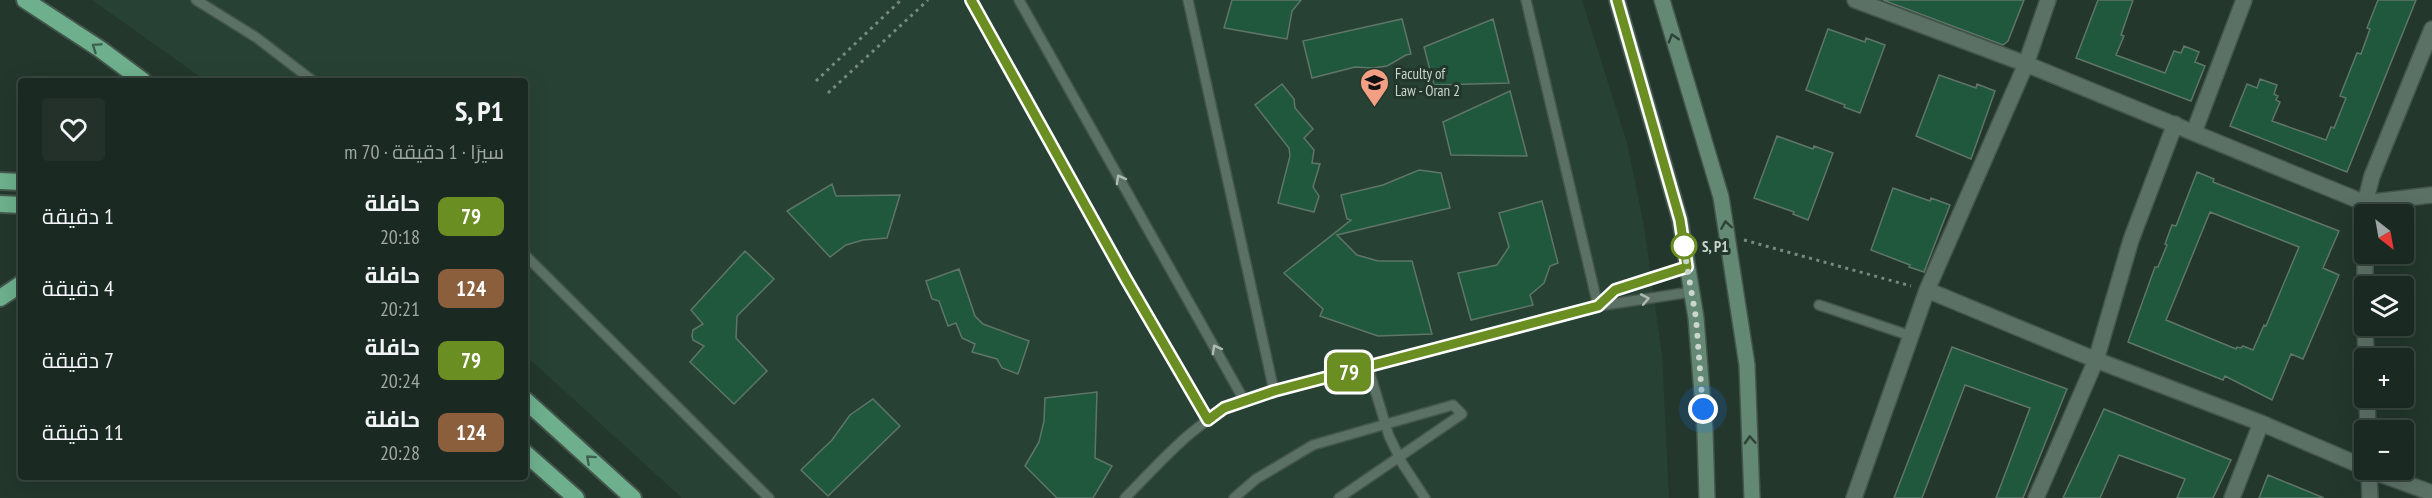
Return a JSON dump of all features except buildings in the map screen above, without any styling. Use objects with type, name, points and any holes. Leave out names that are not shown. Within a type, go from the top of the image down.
[{"type":"highway","points":[[25,0],[100,49],[139,78]]},
{"type":"highway","points":[[0,181],[18,182]]},
{"type":"highway","points":[[0,204],[18,205]]},
{"type":"highway","points":[[0,298],[18,286]]},
{"type":"highway","points":[[528,403],[633,498]]},
{"type":"highway","points":[[528,456],[576,498]]},
{"type":"main road","points":[[1617,0],[1680,220],[1696,318],[1705,431],[1707,498]]},
{"type":"main road","points":[[1662,0],[1721,197],[1747,365],[1752,498]]},
{"type":"street","points":[[1855,0],[2026,64],[2175,124],[2354,204]]},
{"type":"street","points":[[1854,498],[1927,290],[2026,64],[2048,0]]},
{"type":"street","points":[[2194,132],[2244,0]]},
{"type":"street","points":[[2366,204],[2372,176],[2432,29]]},
{"type":"street","points":[[2036,498],[2096,360],[2131,240],[2175,124]]},
{"type":"street","points":[[2389,204],[2432,195]]},
{"type":"street","points":[[1927,290],[2096,360],[2261,423],[2354,463]]},
{"type":"street","points":[[2232,498],[2261,423]]},
{"type":"street","points":[[2370,498],[2369,470],[2432,493]]},
{"type":"lane","points":[[196,0],[257,38],[309,78]]},
{"type":"lane","points":[[971,0],[1126,279],[1208,420]]},
{"type":"lane","points":[[1019,0],[1244,400]]},
{"type":"lane","points":[[1188,0],[1274,391]]},
{"type":"lane","points":[[1526,0],[1598,306]]},
{"type":"lane","points":[[528,258],[768,498]]},
{"type":"lane","points":[[1598,306],[1615,290],[1687,267]]},
{"type":"lane","points":[[1125,498],[1208,420],[1224,408],[1244,400],[1598,306],[1691,292]]},
{"type":"lane","points":[[1820,305],[1911,336]]},
{"type":"lane","points":[[1368,367],[1385,423],[1399,458],[1425,498]]},
{"type":"lane","points":[[1234,498],[1256,479],[1313,445],[1453,405],[1462,414],[1339,498]]},
{"type":"path","points":[[816,81],[901,0]]},
{"type":"path","points":[[828,93],[928,0]]},
{"type":"path","points":[[1728,236],[1927,290]]},
{"type":"shaded area","points":[[92,0],[1582,0],[1627,143],[1644,226],[1662,356],[1669,498],[682,498],[528,358],[528,78],[202,78]]},
{"type":"bus line","name":"79","points":[[971,0],[1126,279],[1208,420],[1224,408],[1274,391],[1598,306],[1615,290],[1687,267],[1680,220],[1641,76],[1617,0]]},
{"type":"place","name":"Faculty of Law - Oran 2","points":[[1374,108]]},
{"type":"place","name":"S, P1","points":[[1684,246]]},
{"type":"route","points":[[1684,246],[1683,243],[1696,318],[1703,409]]}]
